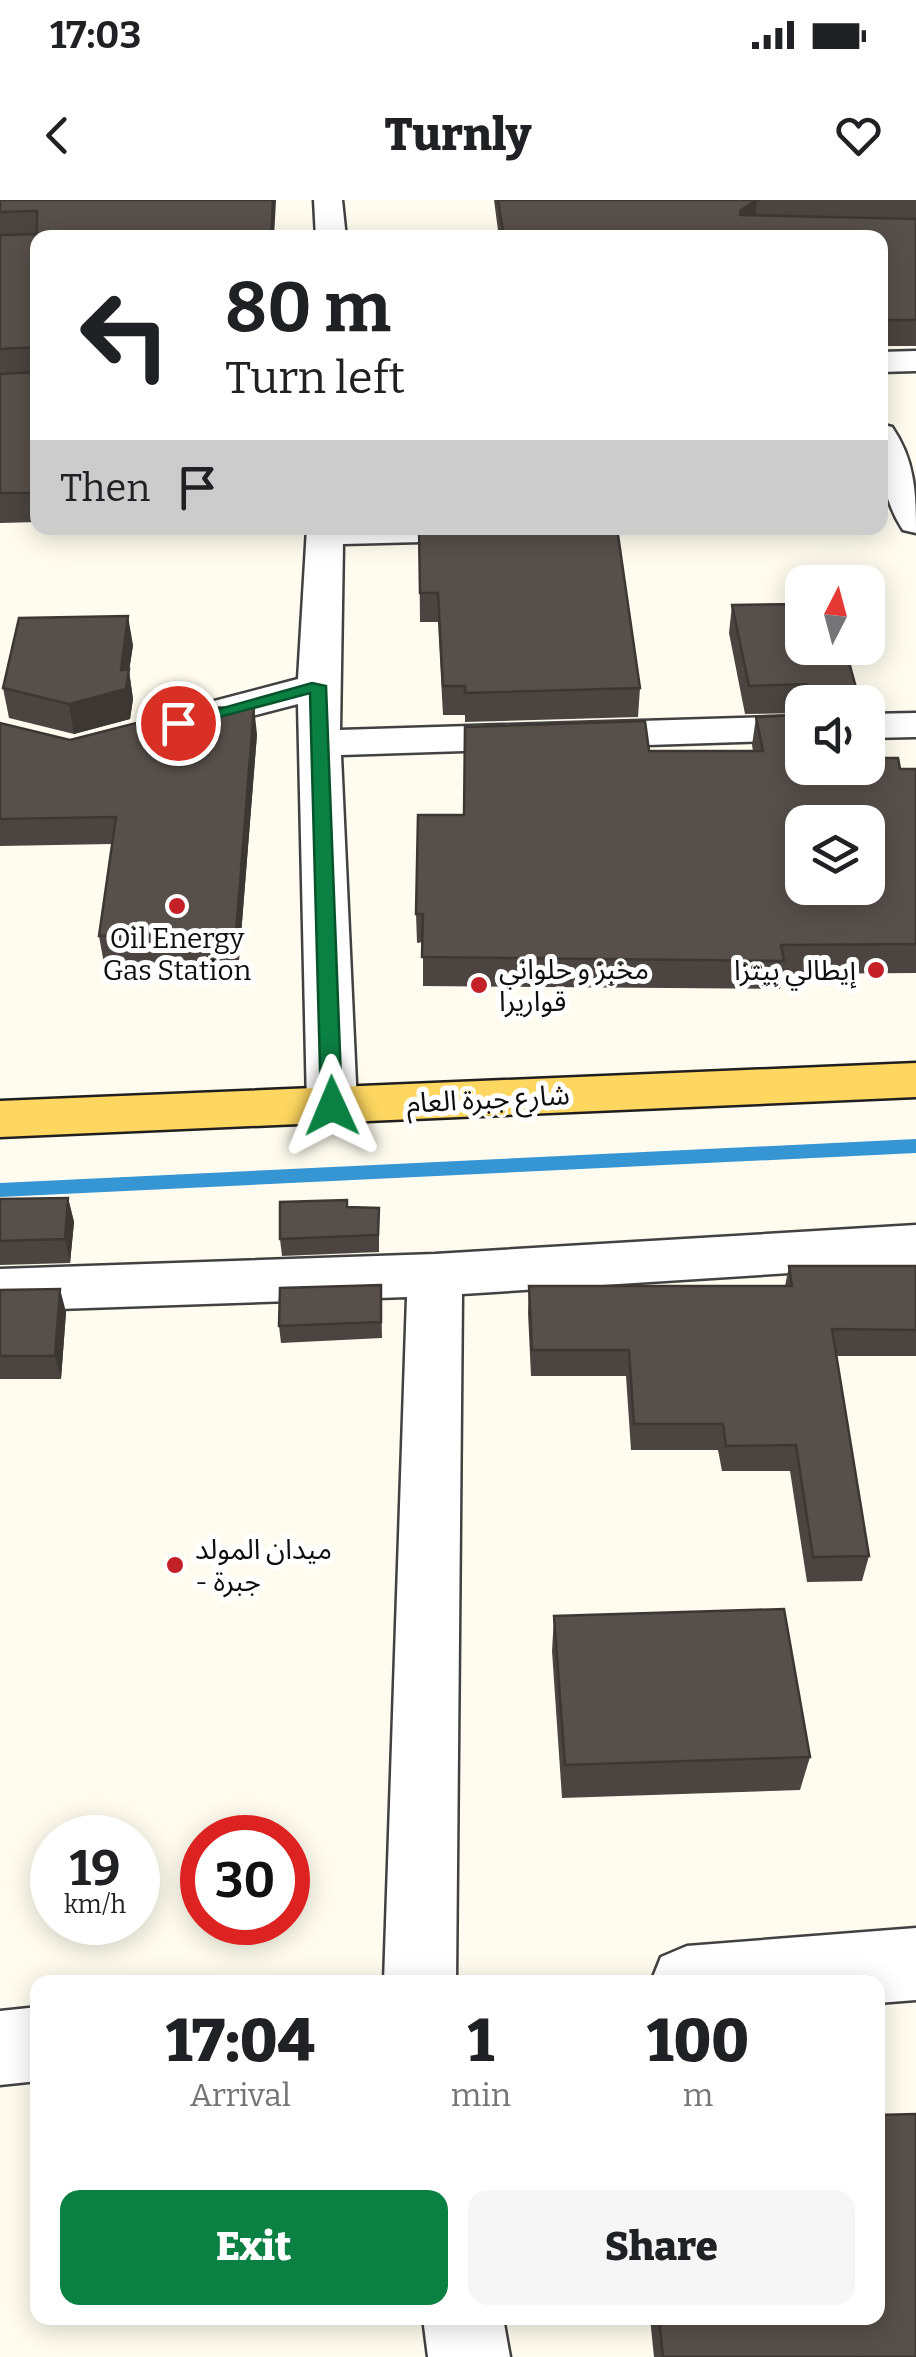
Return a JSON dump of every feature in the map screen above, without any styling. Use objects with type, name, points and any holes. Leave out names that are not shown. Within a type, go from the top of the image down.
[{"type":"main road","name":"شارع جبرة العام","points":[[0,1119],[916,1080]]},
{"type":"street","points":[[328,200],[330,230]]},
{"type":"street","points":[[888,362],[916,361]]},
{"type":"street","points":[[888,454],[915,520],[888,519]]},
{"type":"street","points":[[325,535],[318,686],[332,1106]]},
{"type":"street","points":[[130,736],[318,686]]},
{"type":"street","points":[[885,726],[916,725]]},
{"type":"street","points":[[322,743],[785,729]]},
{"type":"street","points":[[0,1290],[435,1275],[916,1244]]},
{"type":"street","points":[[420,1975],[435,1275]]},
{"type":"street","points":[[776,1975],[916,1964]]},
{"type":"street","points":[[0,2048],[30,2045]]},
{"type":"street","points":[[464,2325],[469,2357]]},
{"type":"building","points":[[0,200],[273,200],[271,230],[37,230],[37,211],[0,212]]},
{"type":"building","points":[[498,200],[757,200],[741,210],[740,215],[916,219],[916,320],[888,320],[888,230],[503,230]]},
{"type":"building","points":[[30,234],[30,347],[0,349],[0,235]]},
{"type":"building","points":[[30,372],[30,493],[0,493],[0,374]]},
{"type":"building","points":[[419,535],[618,535],[640,688],[465,693],[465,686],[443,686],[438,593],[420,593]]},
{"type":"building","points":[[785,604],[785,665],[850,665],[855,685],[749,686],[732,605]]},
{"type":"building","points":[[128,616],[121,670],[129,669],[126,689],[69,704],[3,688],[19,618]]},
{"type":"building","points":[[254,707],[236,933],[99,936],[116,817],[0,819],[0,723],[70,740],[195,708]]},
{"type":"building","points":[[785,716],[785,785],[885,785],[885,758],[898,758],[900,769],[916,769],[916,944],[781,945],[784,961],[422,957],[423,914],[416,914],[418,815],[464,815],[465,727],[645,721],[649,751],[763,751],[756,717]]},
{"type":"building","points":[[68,1198],[65,1239],[0,1241],[0,1199]]},
{"type":"building","points":[[347,1200],[347,1207],[379,1208],[378,1235],[280,1239],[280,1202]]},
{"type":"building","points":[[789,1266],[916,1266],[916,1330],[832,1329],[869,1556],[813,1557],[796,1445],[726,1446],[723,1424],[634,1424],[629,1350],[532,1350],[529,1286],[792,1286]]},
{"type":"building","points":[[381,1285],[381,1322],[279,1326],[280,1288]]},
{"type":"building","points":[[60,1289],[55,1356],[0,1356],[0,1290]]},
{"type":"building","points":[[784,1609],[810,1757],[565,1765],[554,1616]]},
{"type":"building","points":[[916,2114],[916,2357],[663,2357],[660,2325],[885,2325],[885,2115]]},
{"type":"waterway","points":[[0,1190],[916,1146]]},
{"type":"place","name":"Oil Energy Gas Station","points":[[177,906]]},
{"type":"place","name":"إيطالي بيتزا","points":[[876,970]]},
{"type":"place","name":"مخبز و حلواني قواريرا","points":[[479,985]]},
{"type":"place","name":"ميدان المولد - جبرة","points":[[175,1565]]},
{"type":"route","points":[[178,723],[318,686],[332,1106]]}]
